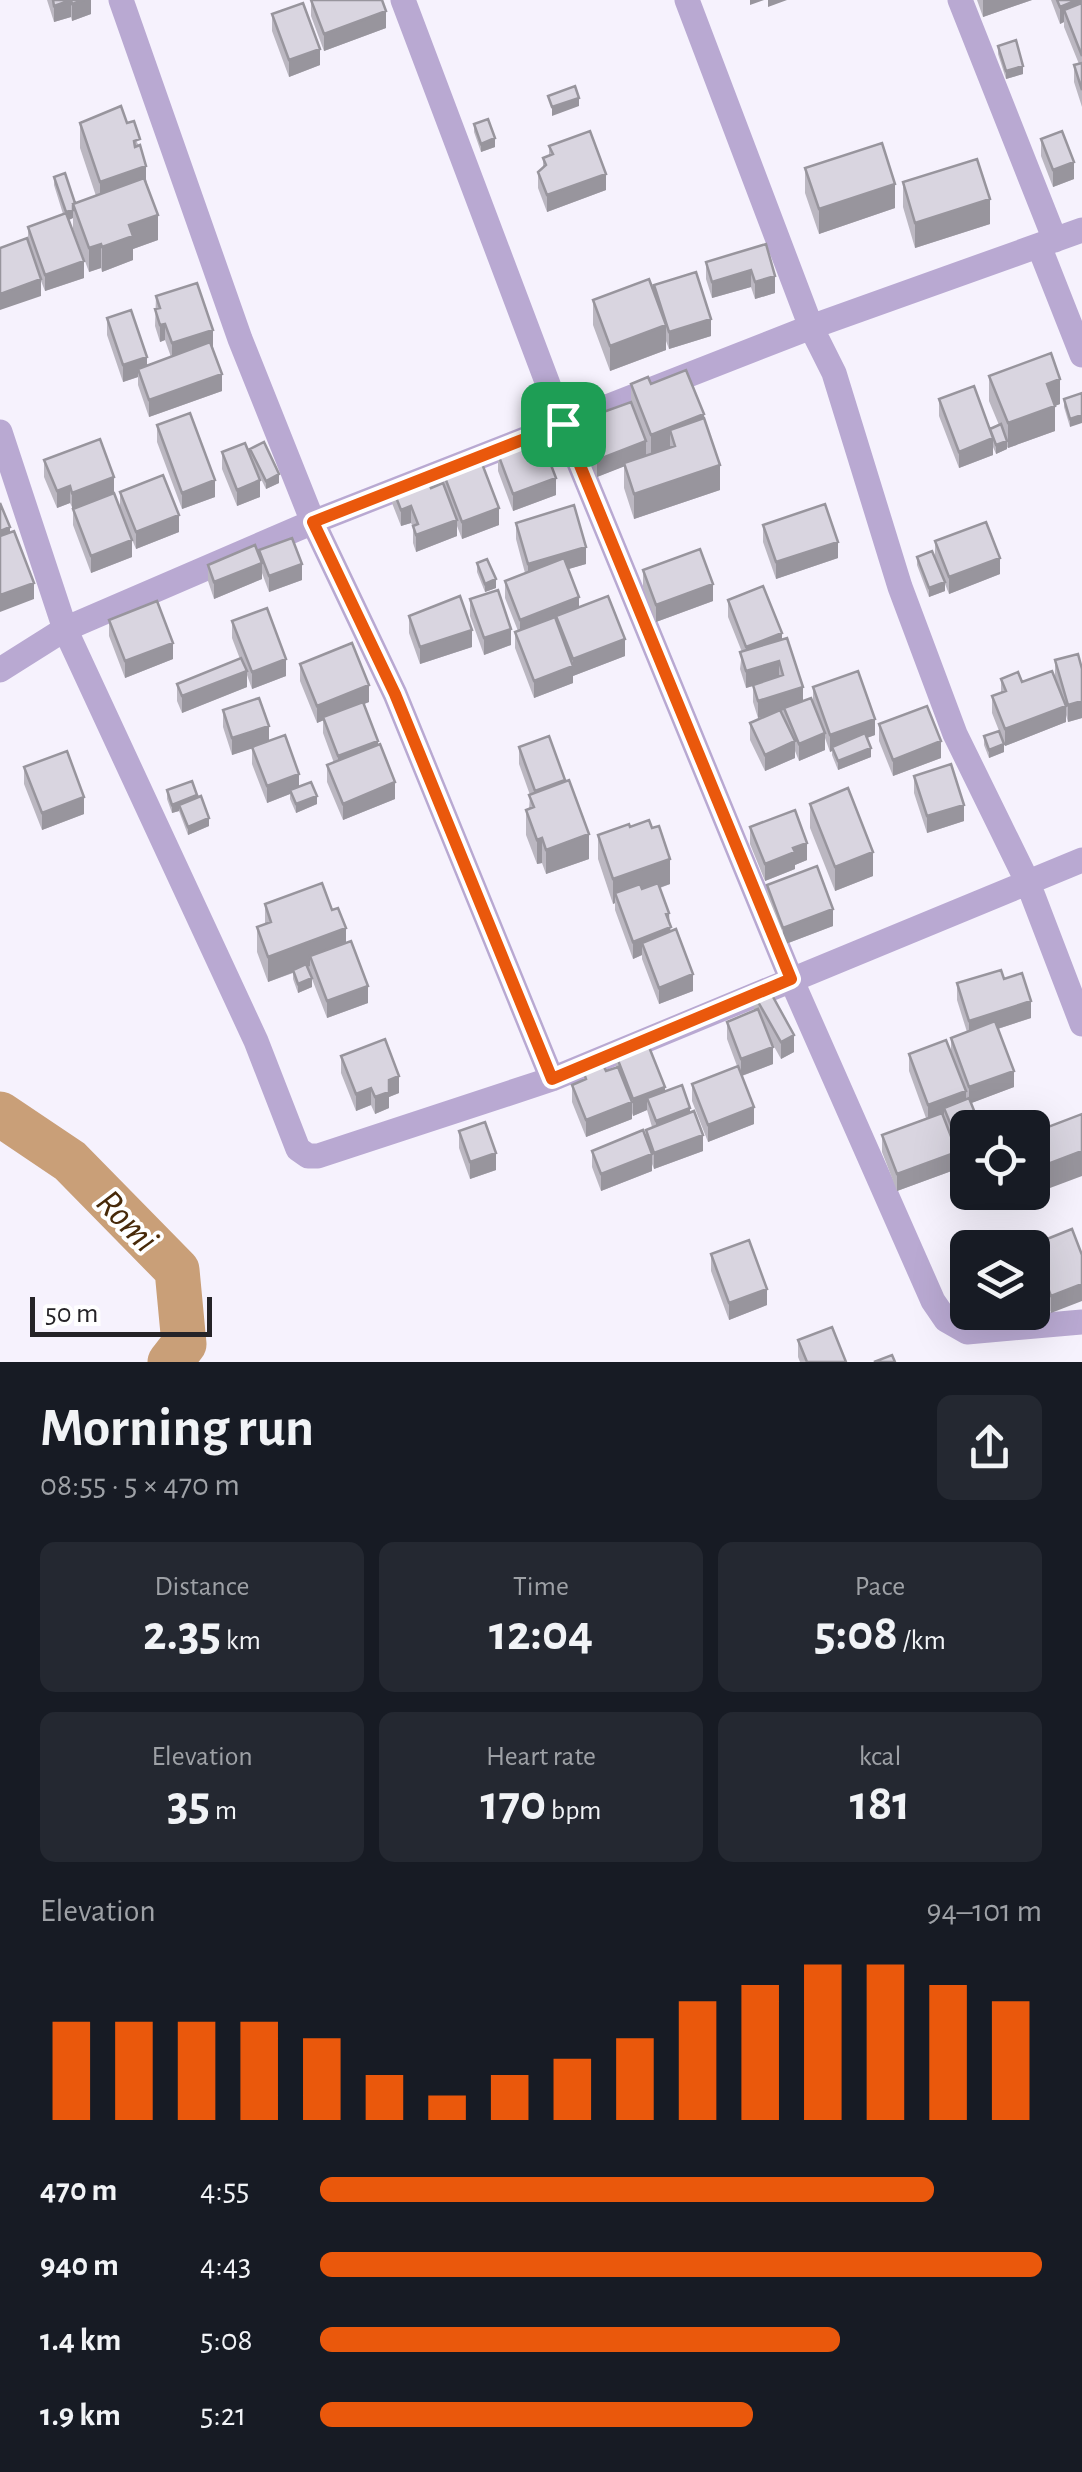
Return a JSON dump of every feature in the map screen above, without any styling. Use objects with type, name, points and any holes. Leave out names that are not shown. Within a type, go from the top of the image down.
[{"type":"street","points":[[121,0],[240,340],[313,522],[395,694],[552,1079]]},
{"type":"street","points":[[403,0],[563,424],[791,979],[933,1301],[946,1320],[966,1332],[1082,1322]]},
{"type":"street","points":[[687,0],[811,327],[834,372],[900,586],[955,734],[1028,883],[1082,1024]]},
{"type":"street","points":[[960,0],[1047,243],[1082,355]]},
{"type":"street","points":[[0,670],[65,629],[313,522],[811,327],[1082,230]]},
{"type":"street","points":[[0,432],[65,629],[256,1041],[298,1149],[308,1156],[318,1156],[552,1079],[1082,860]]},
{"type":"building","points":[[311,0],[382,0],[386,11],[324,34]]},
{"type":"building","points":[[1057,0],[1077,0],[1060,7]]},
{"type":"building","points":[[303,3],[320,49],[289,60],[272,14]]},
{"type":"building","points":[[1082,3],[1082,56],[1064,10]]},
{"type":"building","points":[[1016,40],[1023,66],[1006,71],[998,46]]},
{"type":"building","points":[[1082,63],[1082,90],[1074,65]]},
{"type":"building","points":[[575,86],[579,98],[552,107],[548,96]]},
{"type":"building","points":[[121,106],[127,123],[134,121],[140,139],[134,141],[135,147],[140,145],[146,166],[100,182],[80,123]]},
{"type":"building","points":[[488,119],[495,138],[481,144],[474,124]]},
{"type":"building","points":[[590,131],[606,174],[547,195],[538,172],[546,165],[543,158],[553,154],[549,146]]},
{"type":"building","points":[[1062,131],[1074,162],[1053,170],[1041,139]]},
{"type":"building","points":[[882,143],[895,184],[819,209],[805,168]]},
{"type":"building","points":[[977,159],[990,199],[915,223],[903,182]]},
{"type":"building","points":[[65,173],[75,203],[73,210],[66,212],[54,177]]},
{"type":"building","points":[[144,178],[158,215],[129,225],[133,236],[89,248],[73,204]]},
{"type":"building","points":[[66,213],[84,261],[45,275],[28,227]]},
{"type":"building","points":[[27,238],[41,279],[0,294],[0,248]]},
{"type":"building","points":[[766,244],[775,276],[755,282],[751,270],[712,282],[706,262]]},
{"type":"building","points":[[696,272],[711,319],[669,332],[654,285]]},
{"type":"building","points":[[649,279],[666,325],[610,346],[593,300]]},
{"type":"building","points":[[197,283],[213,330],[172,343],[165,324],[160,325],[156,296]]},
{"type":"building","points":[[131,310],[147,357],[123,365],[107,318]]},
{"type":"building","points":[[210,342],[222,374],[149,400],[138,369]]},
{"type":"building","points":[[1051,353],[1060,379],[1047,384],[1055,406],[1008,423],[989,376]]},
{"type":"building","points":[[686,370],[704,414],[651,435],[631,384],[648,377],[651,384]]},
{"type":"building","points":[[974,386],[993,438],[959,452],[939,399]]},
{"type":"building","points":[[1082,393],[1082,415],[1070,419],[1064,399]]},
{"type":"building","points":[[631,402],[646,441],[597,460],[581,420]]},
{"type":"building","points":[[190,413],[215,480],[182,493],[157,425]]},
{"type":"building","points":[[704,418],[720,465],[634,494],[624,463],[675,446],[670,430]]},
{"type":"building","points":[[1001,424],[1007,441],[996,445],[990,429]]},
{"type":"building","points":[[100,439],[114,477],[72,493],[70,486],[57,491],[44,460]]},
{"type":"building","points":[[541,439],[556,478],[513,494],[498,454]]},
{"type":"building","points":[[264,442],[279,474],[266,481],[250,449]]},
{"type":"building","points":[[245,443],[260,480],[237,490],[222,452]]},
{"type":"building","points":[[481,461],[499,508],[462,522],[444,475]]},
{"type":"building","points":[[163,475],[179,515],[136,532],[120,492]]},
{"type":"building","points":[[427,478],[431,488],[443,483],[457,520],[416,535],[413,526],[418,524],[411,506],[401,510],[392,487]]},
{"type":"building","points":[[114,493],[132,540],[91,556],[73,509]]},
{"type":"building","points":[[0,503],[10,527],[0,531]]},
{"type":"building","points":[[825,504],[838,542],[776,562],[763,525]]},
{"type":"building","points":[[574,505],[586,547],[528,564],[516,523]]},
{"type":"building","points":[[986,522],[1000,558],[949,577],[935,541]]},
{"type":"building","points":[[14,531],[34,583],[0,595],[0,536]]},
{"type":"building","points":[[292,538],[302,564],[269,576],[259,550]]},
{"type":"building","points":[[255,545],[262,563],[214,582],[208,565]]},
{"type":"building","points":[[700,549],[713,584],[656,605],[643,570]]},
{"type":"building","points":[[932,551],[945,582],[929,588],[917,557]]},
{"type":"building","points":[[564,558],[579,597],[520,620],[505,581]]},
{"type":"building","points":[[487,559],[496,579],[485,584],[477,563]]},
{"type":"building","points":[[763,586],[782,633],[746,647],[728,600]]},
{"type":"building","points":[[498,590],[511,629],[484,638],[470,599]]},
{"type":"building","points":[[460,596],[472,630],[420,647],[409,616]]},
{"type":"building","points":[[608,596],[625,639],[573,659],[556,616]]},
{"type":"building","points":[[157,601],[173,643],[125,661],[109,620]]},
{"type":"building","points":[[267,608],[286,659],[252,672],[232,621]]},
{"type":"building","points":[[555,617],[573,666],[534,681],[515,632]]},
{"type":"building","points":[[787,638],[803,687],[758,701],[753,685],[783,675],[779,661],[746,671],[740,652]]},
{"type":"building","points":[[352,643],[369,685],[317,706],[300,664]]},
{"type":"building","points":[[1078,654],[1082,701],[1068,705],[1055,660]]},
{"type":"building","points":[[241,658],[247,671],[182,696],[177,684]]},
{"type":"building","points":[[858,671],[875,719],[830,735],[813,687]]},
{"type":"building","points":[[1052,671],[1066,706],[1005,729],[992,696],[1006,691],[1001,679],[1018,672],[1022,682]]},
{"type":"building","points":[[259,698],[269,726],[232,738],[223,710]]},
{"type":"building","points":[[811,698],[825,733],[799,744],[784,708]]},
{"type":"building","points":[[363,702],[378,741],[338,756],[323,717]]},
{"type":"building","points":[[927,706],[941,741],[893,760],[879,724]]},
{"type":"building","points":[[780,710],[795,741],[765,755],[750,723]]},
{"type":"building","points":[[999,731],[1004,744],[989,750],[984,736]]},
{"type":"building","points":[[865,733],[871,748],[838,761],[832,747]]},
{"type":"building","points":[[285,735],[299,774],[267,786],[252,747]]},
{"type":"building","points":[[549,736],[565,780],[535,791],[519,747]]},
{"type":"building","points":[[380,744],[395,782],[343,804],[327,765]]},
{"type":"building","points":[[67,751],[84,797],[42,813],[24,767]]},
{"type":"building","points":[[951,764],[964,805],[927,816],[914,776]]},
{"type":"building","points":[[569,780],[589,834],[546,850],[542,838],[537,840],[526,810],[534,807],[529,795]]},
{"type":"building","points":[[192,781],[197,795],[172,805],[167,790]]},
{"type":"building","points":[[311,782],[317,796],[296,804],[290,790]]},
{"type":"building","points":[[848,788],[873,852],[835,867],[810,804]]},
{"type":"building","points":[[201,796],[209,818],[188,827],[179,805]]},
{"type":"building","points":[[795,810],[807,843],[765,864],[750,827]]},
{"type":"building","points":[[649,820],[652,828],[659,826],[670,859],[613,879],[598,835]]},
{"type":"building","points":[[817,866],[833,909],[783,928],[767,885]]},
{"type":"building","points":[[322,883],[332,910],[338,908],[346,928],[268,957],[257,927],[271,922],[265,904]]},
{"type":"building","points":[[658,883],[671,927],[633,942],[615,893],[640,884],[642,889]]},
{"type":"building","points":[[676,929],[693,974],[659,988],[642,943]]},
{"type":"building","points":[[351,941],[368,986],[327,1001],[310,956]]},
{"type":"building","points":[[306,964],[312,978],[298,984],[293,970]]},
{"type":"building","points":[[1001,970],[1004,979],[1022,973],[1031,1001],[969,1021],[957,983]]},
{"type":"building","points":[[767,986],[794,1035],[781,1042],[753,993]]},
{"type":"building","points":[[758,1009],[773,1047],[741,1059],[727,1022]]},
{"type":"building","points":[[995,1021],[1014,1071],[969,1087],[951,1038]]},
{"type":"building","points":[[385,1039],[399,1076],[389,1080],[389,1092],[375,1097],[371,1088],[356,1094],[341,1056]]},
{"type":"building","points":[[946,1040],[966,1091],[928,1105],[909,1054]]},
{"type":"building","points":[[647,1042],[665,1087],[633,1099],[616,1055]]},
{"type":"building","points":[[603,1065],[606,1071],[618,1067],[632,1102],[586,1120],[572,1085],[586,1079],[584,1073]]},
{"type":"building","points":[[738,1066],[754,1107],[708,1125],[692,1084]]},
{"type":"building","points":[[682,1085],[690,1108],[656,1121],[647,1098]]},
{"type":"building","points":[[969,1098],[974,1110],[950,1110],[950,1123],[944,1108]]},
{"type":"building","points":[[694,1111],[703,1135],[654,1153],[646,1130]]},
{"type":"building","points":[[942,1113],[950,1134],[950,1155],[897,1174],[882,1135]]},
{"type":"building","points":[[1082,1114],[1082,1151],[1050,1163],[1050,1126]]},
{"type":"building","points":[[485,1122],[496,1153],[470,1162],[459,1131]]},
{"type":"building","points":[[643,1130],[652,1154],[601,1174],[592,1151]]},
{"type":"building","points":[[1072,1229],[1082,1255],[1082,1284],[1051,1296],[1050,1293],[1050,1238]]},
{"type":"building","points":[[749,1240],[767,1289],[729,1303],[711,1254]]},
{"type":"building","points":[[832,1327],[846,1362],[807,1362],[798,1340]]},
{"type":"building","points":[[892,1355],[895,1362],[874,1362]]},
{"type":"waterway","name":"Romi","points":[[0,1114],[70,1161],[177,1270],[184,1344],[170,1362]]},
{"type":"route","points":[[563,424],[791,979],[552,1079],[395,694],[313,522],[563,424]]}]
